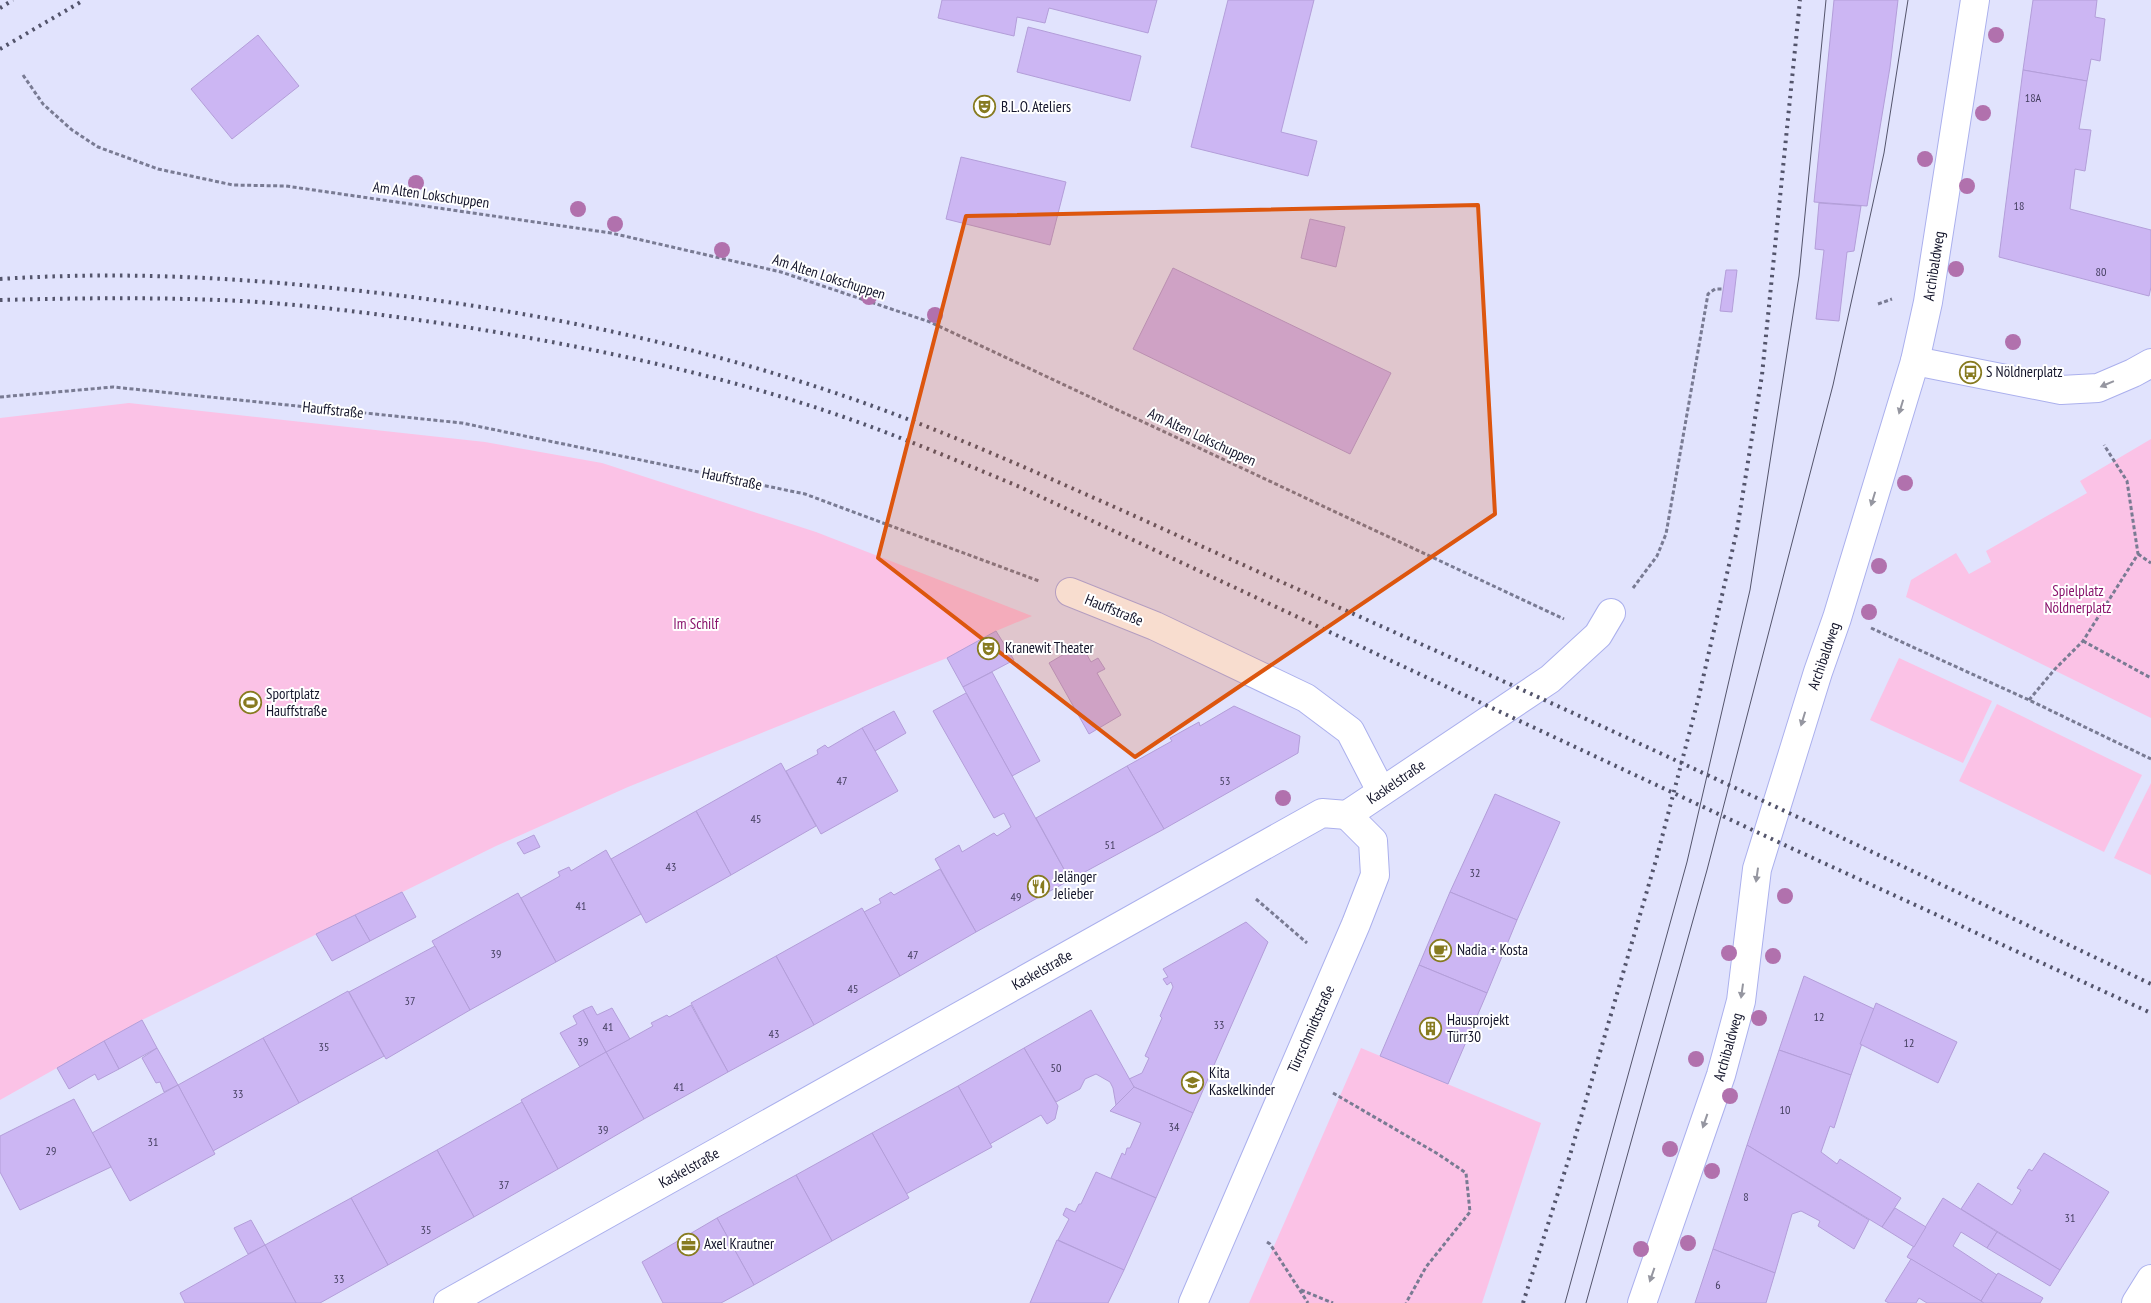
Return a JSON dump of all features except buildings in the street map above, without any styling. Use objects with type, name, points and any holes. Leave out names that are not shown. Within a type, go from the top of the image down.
[{"type":"street","name":"Archibaldweg","points":[[1642,1303],[1721,1075],[1741,1001],[1757,869],[1818,672],[1837,618],[1915,361],[1928,302],[1975,0]]},
{"type":"street","points":[[1915,361],[2061,390],[2098,388],[2151,363]]},
{"type":"street","name":"Hauffstraße","points":[[1070,592],[1155,626],[1306,698],[1350,731],[1381,792]]},
{"type":"street","name":"Kaskelstraße","points":[[448,1303],[1322,813],[1347,815],[1550,679],[1605,624]]},
{"type":"street","name":"Türrschmidtstraße","points":[[1193,1303],[1336,973],[1375,875],[1373,841],[1347,815]]},
{"type":"street","points":[[2136,1303],[2151,1279]]},
{"type":"path","name":"Am Alten Lokschuppen","points":[[24,75],[43,104],[72,130],[98,147],[158,169],[233,185],[286,186],[611,233],[781,272],[930,322],[1605,624]]},
{"type":"path","points":[[1605,624],[1642,579],[1657,556],[1666,534],[1708,294],[1715,289],[1722,290]]},
{"type":"path","name":"Hauffstraße","points":[[0,397],[113,387],[462,423],[805,494],[1070,592]]},
{"type":"path","points":[[2029,700],[2055,669],[2083,641],[2138,554],[2127,481],[2104,445]]},
{"type":"path","points":[[2138,554],[2151,562]]},
{"type":"path","points":[[1882,632],[2151,758]]},
{"type":"path","points":[[2083,641],[2151,678]]},
{"type":"path","points":[[1256,898],[1307,943]]},
{"type":"path","points":[[1333,1093],[1438,1154],[1466,1173],[1470,1212],[1426,1267],[1406,1303]]},
{"type":"path","points":[[1267,1242],[1308,1303]]},
{"type":"path","points":[[1300,1289],[1333,1303]]},
{"type":"highlighted area","points":[[1478,205],[1495,514],[1135,757],[878,558],[966,216]]},
{"type":"green space","name":"Im Schilf","points":[[129,403],[485,442],[602,463],[816,532],[1032,616],[996,631],[947,658],[628,787],[496,846],[142,1020],[0,1100],[0,418]]},
{"type":"green space","name":"Spielplatz Nöldnerplatz","points":[[2151,439],[2151,718],[1906,597],[1911,580],[1956,553],[1969,574],[1991,562],[1986,551],[2087,493],[2080,481]]},
{"type":"green space","points":[[1899,658],[1992,701],[1963,763],[1870,720]]},
{"type":"green space","points":[[1997,704],[2142,775],[2104,852],[1959,781]]},
{"type":"green space","points":[[2151,783],[2151,875],[2114,858]]},
{"type":"green space","points":[[1361,1048],[1541,1123],[1482,1303],[1249,1303]]},
{"type":"tram line","points":[[1565,1303],[1687,862],[1750,590],[1799,276],[1826,0]]},
{"type":"tram line","points":[[1586,1303],[1707,870],[1833,385],[1884,153],[1908,0]]},
{"type":"railway","points":[[0,8],[13,0]]},
{"type":"railway","points":[[0,49],[84,0]]},
{"type":"railway","points":[[1523,1303],[1570,1155],[1656,860],[1698,700],[1737,530],[1762,375],[1800,0]]},
{"type":"railway","points":[[0,279],[80,276],[161,276],[242,280],[389,294],[523,314],[589,327],[655,341],[786,377],[923,425],[1137,517],[1549,702],[2151,984]]},
{"type":"railway","points":[[0,300],[121,298],[242,301],[318,307],[395,317],[489,331],[662,365],[704,375],[818,408],[906,440],[1020,487],[1791,848],[2151,1013]]},
{"type":"place","name":"B.L.O. Ateliers","points":[[985,107]]},
{"type":"place","name":"S Nöldnerplatz","points":[[1970,372]]},
{"type":"place","name":"Kranewit Theater","points":[[989,648]]},
{"type":"place","name":"Sportplatz Hauffstraße","points":[[250,703]]},
{"type":"place","name":"Jelänger Jelieber","points":[[1038,886]]},
{"type":"place","name":"Nadia + Kosta","points":[[1441,950]]},
{"type":"place","name":"Hausprojekt Türr30","points":[[1431,1029]]},
{"type":"place","name":"Kita Kaskelkinder","points":[[1193,1082]]},
{"type":"place","name":"Axel Krautner","points":[[688,1244]]}]
